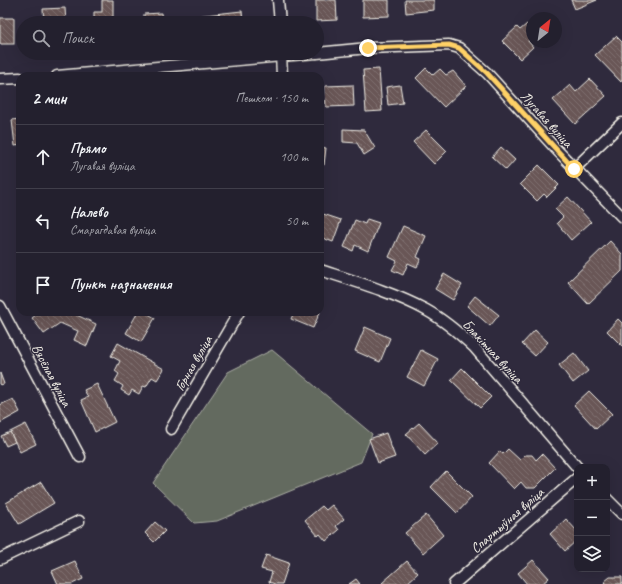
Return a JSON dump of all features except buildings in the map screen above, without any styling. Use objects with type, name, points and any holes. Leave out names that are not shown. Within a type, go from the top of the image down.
[{"type":"street","points":[[278,0],[279,16]]},
{"type":"street","name":"Лугавая вуліца","points":[[324,52],[368,48],[449,45],[459,48],[487,73],[574,169],[622,217]]},
{"type":"street","points":[[98,72],[221,60]]},
{"type":"street","points":[[282,60],[282,72]]},
{"type":"street","points":[[0,79],[16,78]]},
{"type":"street","points":[[574,169],[622,123]]},
{"type":"street","name":"Блакітная вуліца","points":[[324,271],[406,300],[426,310],[458,332],[474,347],[574,464]]},
{"type":"street","name":"Вясёлая вуліца","points":[[0,306],[80,456]]},
{"type":"street","name":"Горная вуліца","points":[[170,429],[237,316]]},
{"type":"street","name":"Спартыўная вуліца","points":[[454,584],[574,481]]},
{"type":"street","points":[[608,500],[622,514]]},
{"type":"street","points":[[0,559],[79,521]]},
{"type":"shaded area","points":[[272,350],[372,434],[361,462],[217,521],[194,523],[153,483],[228,372]]},
{"type":"route","points":[[368,48],[449,45],[459,48],[487,73],[574,169]]}]
